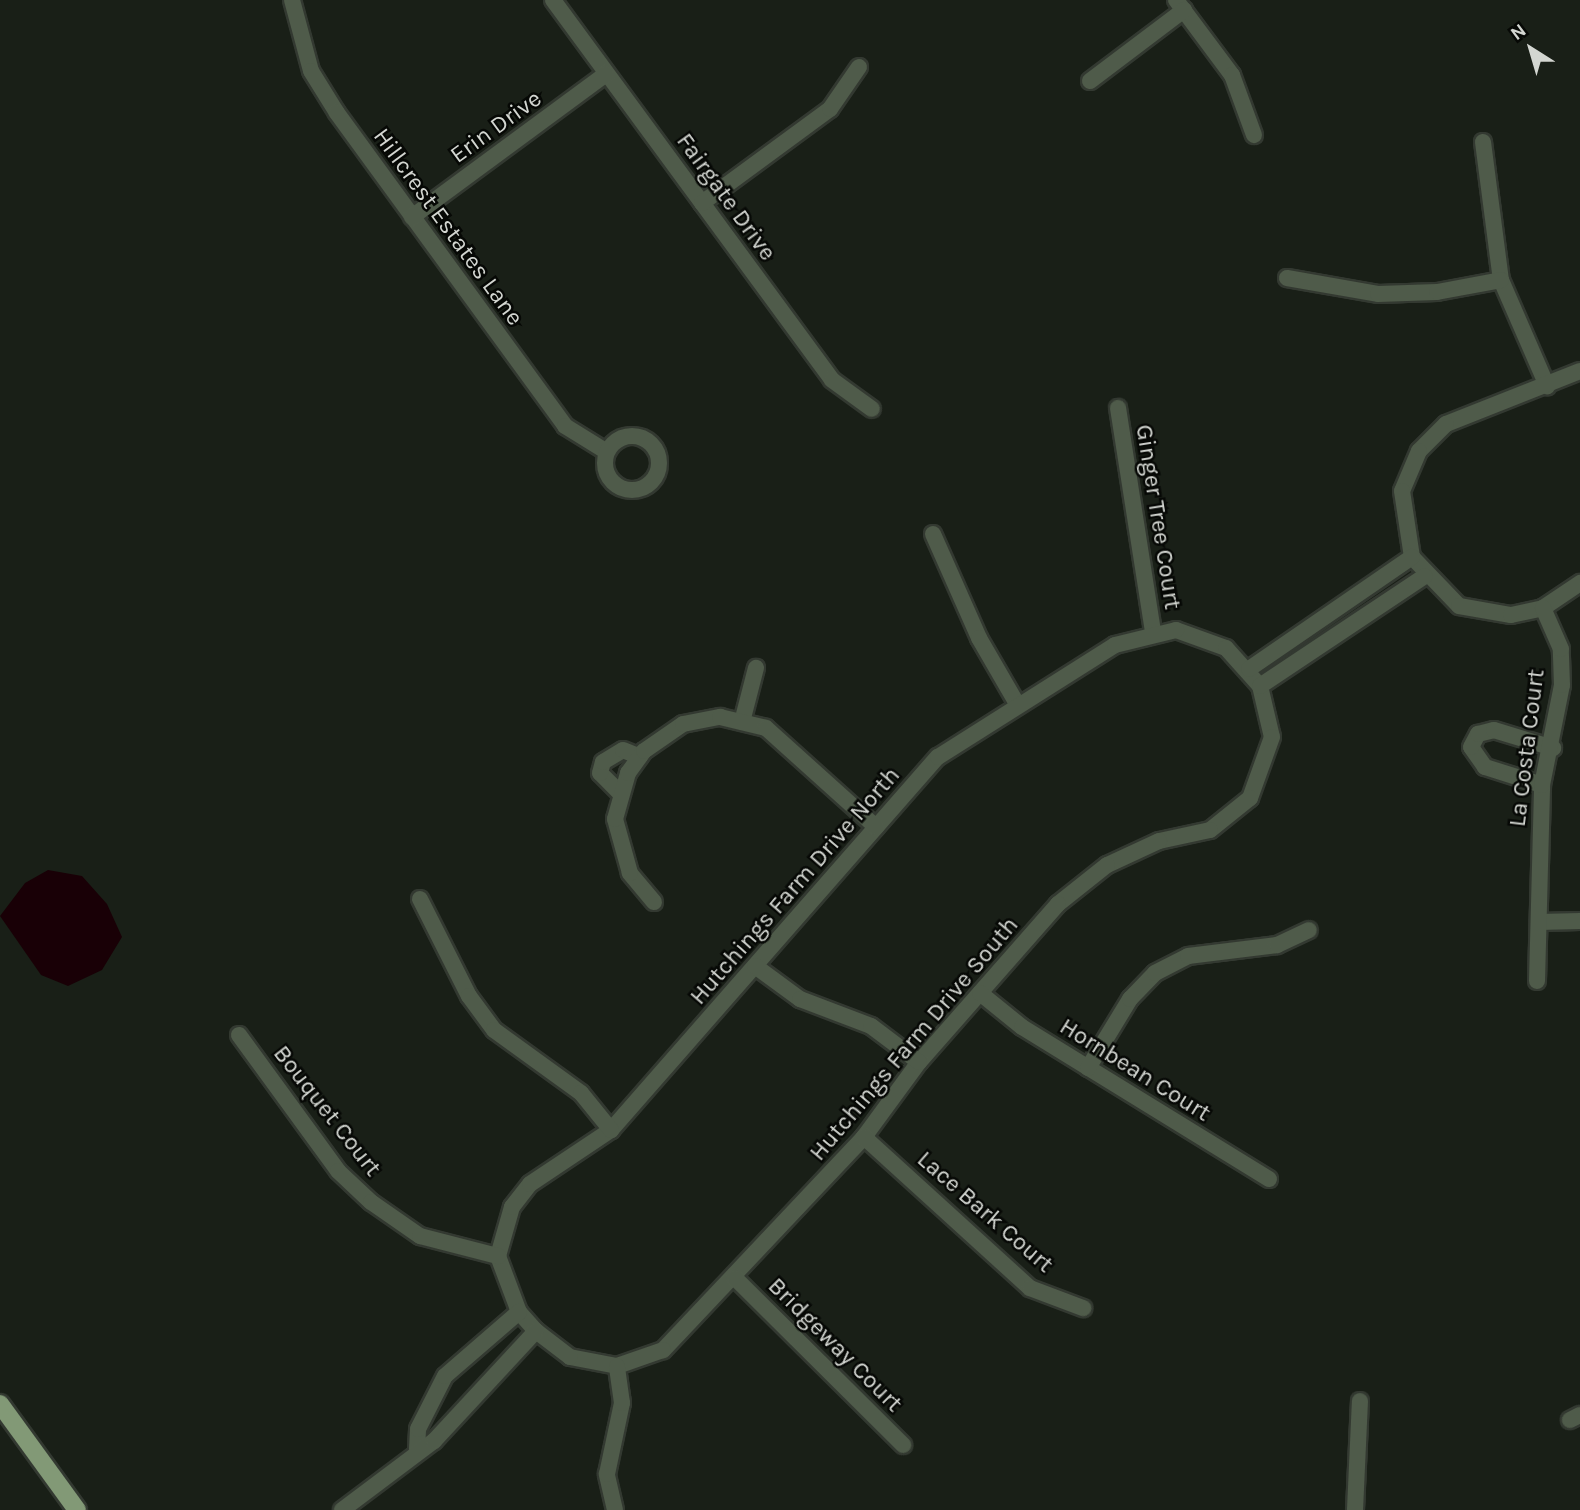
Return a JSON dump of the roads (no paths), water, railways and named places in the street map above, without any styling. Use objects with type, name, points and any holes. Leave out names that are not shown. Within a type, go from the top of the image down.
[{"type":"main road","points":[[0,1404],[77,1510]]},
{"type":"street","name":"Hillcrest Estates Lane","points":[[292,0],[316,80],[412,217],[565,426],[607,452]]},
{"type":"street","name":"Fairgate Drive","points":[[553,0],[832,380],[872,409]]},
{"type":"street","points":[[1090,81],[1180,5],[1232,75],[1254,135]]},
{"type":"street","points":[[702,203],[830,109],[859,67]]},
{"type":"street","name":"Erin Drive","points":[[412,217],[606,74]]},
{"type":"street","points":[[1483,142],[1501,280],[1546,386]]},
{"type":"street","points":[[1287,278],[1378,294],[1437,292],[1501,280]]},
{"type":"street","points":[[1580,371],[1446,424],[1419,452],[1402,491],[1412,557],[1425,576],[1459,606],[1511,615],[1543,608],[1580,583]]},
{"type":"street","name":"Ginger Tree Court","points":[[1118,408],[1153,632]]},
{"type":"street","points":[[933,534],[979,638],[1016,702]]},
{"type":"street","points":[[1249,669],[1412,557]]},
{"type":"street","points":[[1260,685],[1425,576]]},
{"type":"street","name":"La Costa Court","points":[[1537,981],[1542,785],[1553,748],[1561,649],[1543,608]]},
{"type":"street","name":"Hutchings Farm Drive North","points":[[498,1256],[512,1207],[530,1184],[611,1130],[938,757],[1016,702],[1115,645],[1153,632],[1199,636],[1226,648],[1249,669],[1260,685]]},
{"type":"street","points":[[742,722],[757,668]]},
{"type":"street","name":"Hutchings Farm Drive South","points":[[617,1366],[663,1350],[735,1278],[864,1137],[919,1062],[1084,880],[1132,852],[1210,830],[1250,798],[1272,737],[1260,685]]},
{"type":"street","points":[[654,902],[629,873],[619,844],[620,793],[640,757],[683,724],[720,717],[742,722],[785,741],[876,827]]},
{"type":"street","points":[[1542,785],[1485,767],[1471,747],[1478,734],[1494,730],[1553,748]]},
{"type":"street","points":[[620,793],[600,773],[603,762],[623,750],[640,757]]},
{"type":"street","points":[[420,900],[469,996],[494,1030],[581,1093],[611,1130]]},
{"type":"street","points":[[1539,922],[1580,921]]},
{"type":"street","points":[[1088,1068],[1130,999],[1155,973],[1188,956],[1277,945],[1309,930]]},
{"type":"street","points":[[755,966],[800,999],[871,1026],[919,1062]]},
{"type":"street","name":"Hornbean Court","points":[[980,993],[1088,1068],[1269,1179]]},
{"type":"street","name":"Bouquet Court","points":[[239,1035],[338,1171],[371,1202],[420,1236],[498,1256]]},
{"type":"street","name":"Lace Bark Court","points":[[864,1137],[1030,1289],[1083,1308]]},
{"type":"street","points":[[498,1256],[519,1312],[536,1331],[570,1357],[617,1366],[622,1403],[607,1474],[615,1510]]},
{"type":"street","name":"Bridgeway Court","points":[[735,1278],[903,1445]]},
{"type":"street","points":[[417,1449],[418,1429],[445,1376],[519,1312]]},
{"type":"street","points":[[342,1510],[417,1449],[434,1441],[536,1331]]},
{"type":"street","points":[[1355,1510],[1360,1401]]}]
